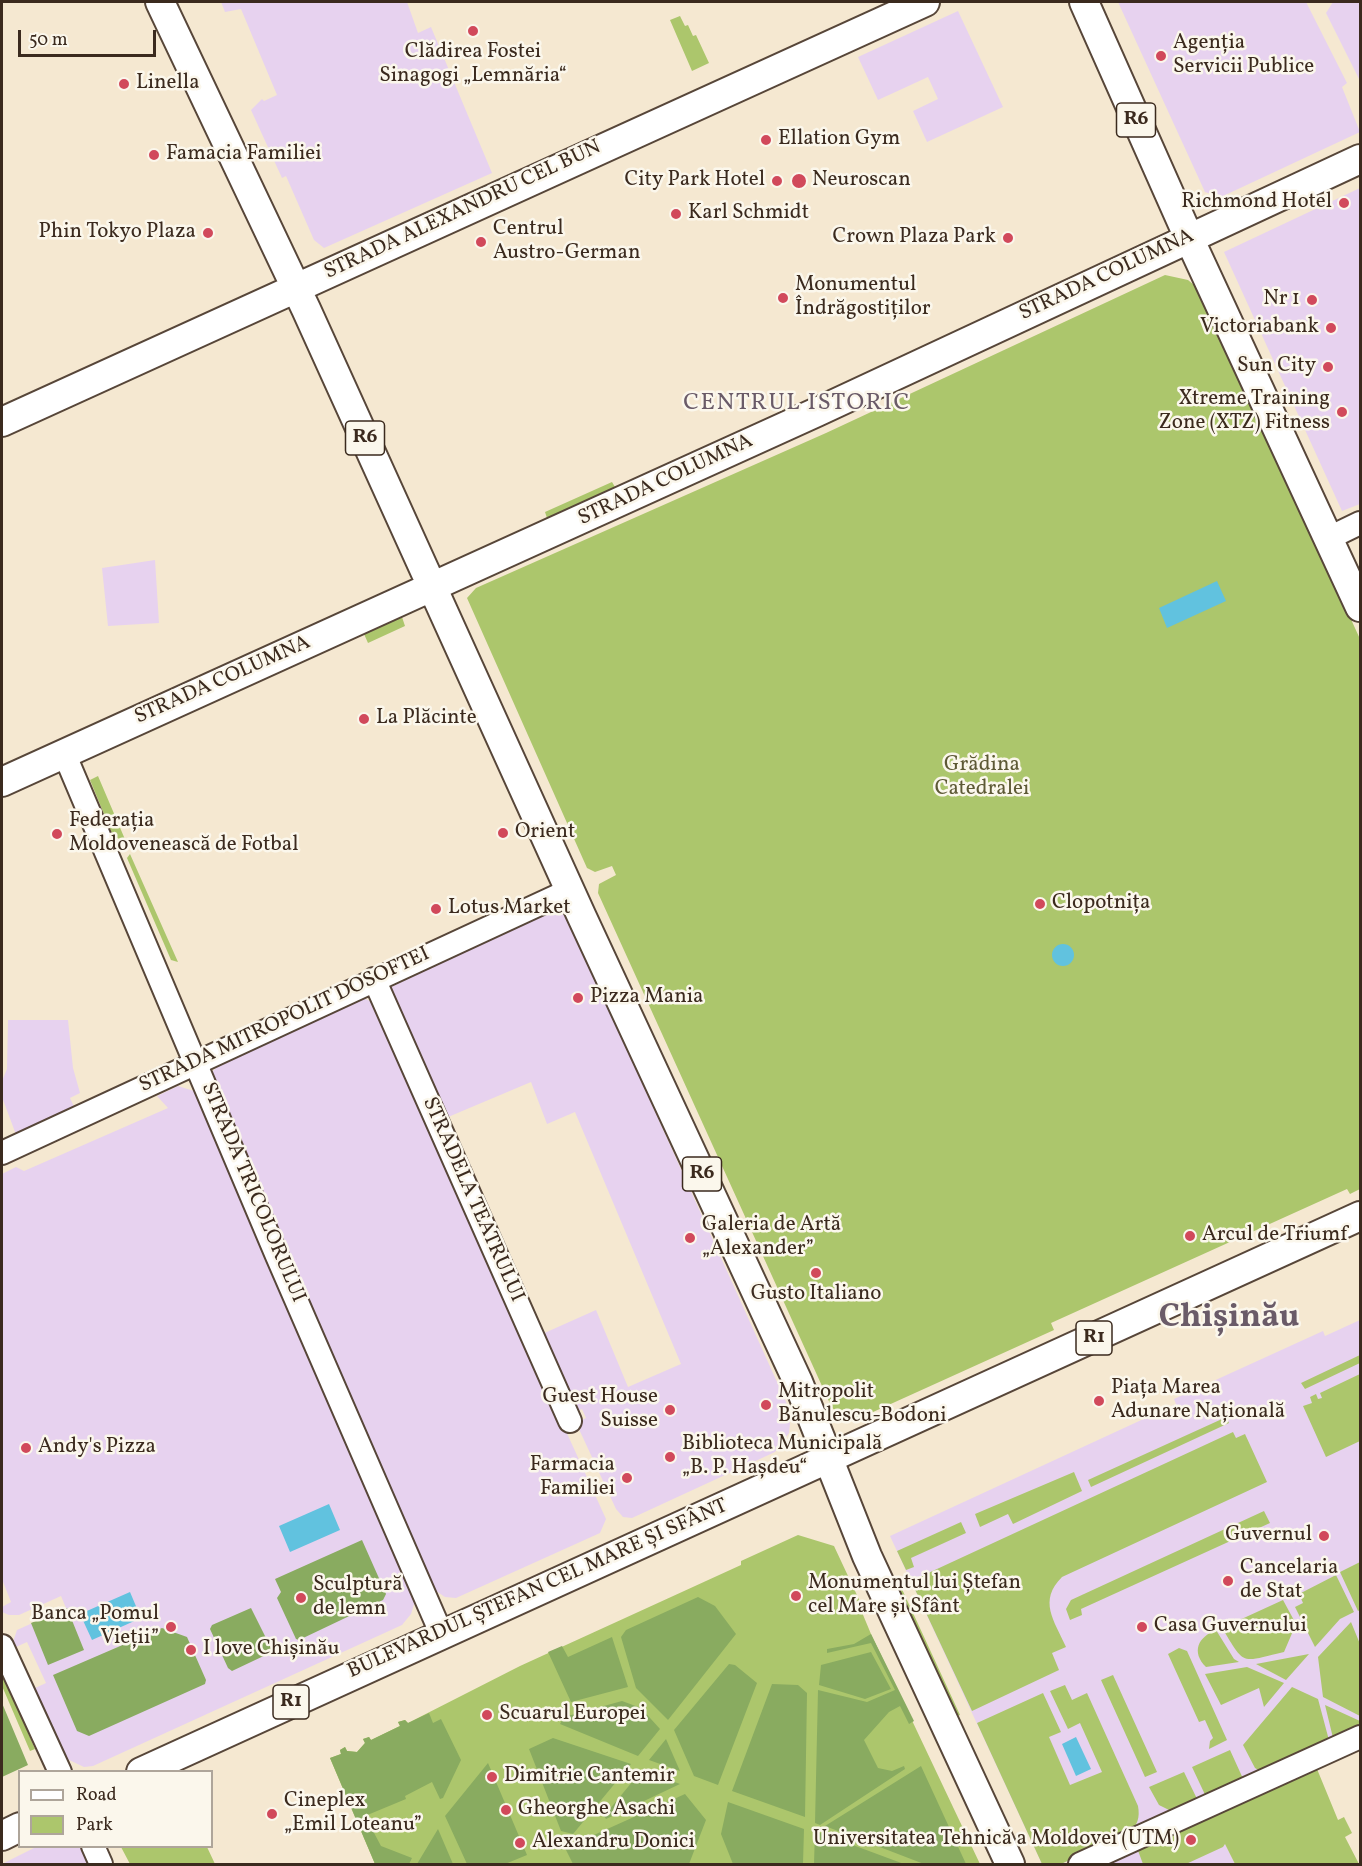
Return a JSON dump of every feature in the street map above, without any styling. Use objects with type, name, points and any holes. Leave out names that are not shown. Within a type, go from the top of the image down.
[{"type":"main road","name":"R6","points":[[160,2],[296,288],[570,890],[798,1382],[828,1460]]},
{"type":"main road","name":"STRADA ALEXANDRU CEL BUN","points":[[2,422],[925,2]]},
{"type":"main road","name":"R6","points":[[1084,2],[1189,238],[1360,607]]},
{"type":"main road","name":"STRADA COLUMNA","points":[[2,782],[817,412],[1360,159]]},
{"type":"main road","name":"BULEVARDUL ȘTEFAN CEL MARE ȘI SFÂNT","points":[[145,1770],[441,1633],[828,1460],[1360,1216]]},
{"type":"main road","points":[[828,1460],[867,1556],[1011,1864]]},
{"type":"main road","points":[[2,1836],[18,1828]]},
{"type":"street","points":[[1329,538],[1360,523]]},
{"type":"street","name":"STRADA TRICOLORULUI","points":[[64,753],[441,1633]]},
{"type":"street","name":"STRADA MITROPOLIT DOSOFTEI","points":[[2,1153],[196,1061],[570,890]]},
{"type":"street","name":"STRADELA TEATRULUI","points":[[374,980],[570,1421]]},
{"type":"street","points":[[2,1646],[59,1770]]},
{"type":"street","points":[[1080,1864],[1360,1737]]},
{"type":"street","points":[[94,1848],[101,1864]]},
{"type":"shaded area","points":[[221,2],[407,2],[418,33],[431,27],[492,173],[324,248],[314,240],[286,176],[282,178],[251,110],[262,99],[264,101],[277,95],[241,9],[225,12]]},
{"type":"shaded area","points":[[1118,2],[1306,2],[1347,83],[1342,87],[1360,132],[1221,197],[1205,192]]},
{"type":"shaded area","points":[[1333,2],[1360,2],[1360,81],[1326,13]]},
{"type":"shaded area","points":[[958,11],[1003,107],[927,142],[913,111],[938,99],[928,77],[878,100],[858,57]]},
{"type":"shaded area","points":[[1360,188],[1360,504],[1342,511],[1224,252]]},
{"type":"shaded area","points":[[155,560],[159,623],[108,626],[102,568]]},
{"type":"shaded area","points":[[548,911],[562,913],[569,921],[791,1413],[789,1433],[775,1452],[632,1518],[623,1517],[616,1509],[578,1427],[580,1421],[586,1418],[582,1409],[575,1412],[540,1335],[596,1310],[628,1387],[681,1364],[575,1112],[547,1124],[531,1082],[441,1120],[389,988]]},
{"type":"shaded area","points":[[363,998],[370,1001],[606,1519],[600,1533],[456,1598],[445,1597],[433,1589],[212,1086],[211,1073],[217,1067]]},
{"type":"shaded area","points":[[8,1020],[68,1020],[73,1068],[80,1093],[70,1098],[76,1111],[18,1140],[2,1097],[2,1081],[7,1069]]},
{"type":"shaded area","points":[[178,1086],[197,1092],[412,1593],[414,1604],[411,1614],[402,1625],[93,1766],[84,1767],[65,1758],[33,1689],[46,1683],[27,1642],[16,1647],[13,1642],[17,1630],[66,1608],[61,1596],[19,1615],[2,1612],[2,1607],[11,1602],[2,1579],[2,1174],[16,1167],[24,1171],[168,1108],[157,1096]]},
{"type":"shaded area","name":"Guvernul","points":[[1360,1320],[1360,1730],[1061,1864],[1042,1864],[890,1536],[1176,1404],[1174,1399],[1323,1331],[1325,1336]]},
{"type":"shaded area","name":"Universitatea Tehnică a Moldovei (UTM)","points":[[1212,1816],[1235,1864],[1103,1864]]},
{"type":"shaded area","points":[[34,1848],[82,1848],[89,1864],[2,1864]]},
{"type":"green space","points":[[680,16],[685,26],[688,25],[693,36],[696,35],[709,63],[692,71],[670,20]]},
{"type":"green space","name":"Grădina Catedralei","points":[[1165,275],[1188,280],[1200,290],[1360,639],[1360,1189],[1350,1194],[1347,1189],[1051,1323],[1054,1330],[862,1417],[846,1417],[832,1408],[598,893],[599,884],[616,875],[612,866],[595,872],[587,868],[467,598],[476,588],[826,433]]},
{"type":"green space","points":[[612,482],[615,487],[547,518],[545,512]]},
{"type":"green space","points":[[402,617],[405,626],[368,643],[364,634]]},
{"type":"green space","points":[[98,776],[126,842],[113,836],[90,780]]},
{"type":"green space","points":[[130,854],[178,962],[171,960],[127,858]]},
{"type":"green space","points":[[1360,1355],[1360,1363],[1305,1389],[1301,1383]]},
{"type":"green space","points":[[1360,1374],[1360,1441],[1326,1457],[1303,1406],[1312,1403],[1310,1397],[1316,1394],[1318,1399],[1322,1398],[1320,1393]]},
{"type":"green space","points":[[1222,1419],[1224,1423],[1228,1421],[1229,1423],[1091,1487],[1088,1480]]},
{"type":"green space","points":[[1233,1432],[1236,1438],[1245,1434],[1267,1482],[1062,1577],[1051,1594],[1050,1603],[1050,1611],[1066,1647],[1052,1653],[1059,1670],[972,1711],[911,1581]]},
{"type":"green space","points":[[1074,1472],[1082,1491],[1013,1524],[1008,1514],[980,1527],[975,1514]]},
{"type":"green space","points":[[1264,1511],[1270,1523],[1081,1609],[1082,1615],[1070,1620],[1066,1609],[1071,1600]]},
{"type":"green space","points":[[961,1522],[966,1533],[911,1558],[914,1567],[906,1570],[897,1551]]},
{"type":"green space","points":[[798,1535],[834,1546],[863,1608],[861,1610],[871,1634],[980,1864],[375,1864],[330,1758],[341,1754],[340,1750],[345,1747],[347,1751],[357,1752],[365,1743],[363,1739],[369,1737],[371,1740],[400,1726],[398,1722],[405,1720],[408,1723],[520,1666],[741,1565],[741,1561]]},
{"type":"green space","points":[[362,1540],[386,1594],[383,1600],[299,1640],[296,1639],[277,1598],[281,1592],[275,1579]]},
{"type":"green space","points":[[1360,1562],[1360,1610],[1358,1611],[1340,1572]]},
{"type":"green space","points":[[1336,1575],[1354,1612],[1340,1619],[1315,1647],[1295,1607],[1303,1603],[1299,1594]]},
{"type":"green space","points":[[901,1587],[960,1715],[955,1717],[896,1589]]},
{"type":"green space","points":[[698,1597],[715,1606],[736,1634],[668,1720],[636,1688],[621,1637],[626,1630]]},
{"type":"green space","points":[[1283,1600],[1296,1624],[1284,1652],[1251,1659],[1241,1655],[1222,1628]]},
{"type":"green space","points":[[67,1608],[84,1650],[48,1665],[31,1623]]},
{"type":"green space","points":[[251,1608],[272,1650],[232,1671],[228,1668],[210,1629],[212,1625]]},
{"type":"green space","points":[[1351,1622],[1360,1644],[1360,1716],[1323,1697],[1318,1657]]},
{"type":"green space","points":[[162,1628],[187,1637],[206,1680],[205,1684],[89,1736],[77,1731],[53,1675]]},
{"type":"green space","points":[[1216,1630],[1234,1659],[1239,1662],[1206,1667],[1201,1661],[1198,1651],[1201,1641]]},
{"type":"green space","points":[[871,1634],[914,1721],[909,1724],[900,1706],[889,1712],[864,1740],[878,1768],[892,1771],[904,1766],[905,1769],[820,1825],[815,1823],[818,1690],[867,1702],[895,1690],[871,1643],[827,1653],[827,1649],[854,1644]]},
{"type":"green space","points":[[612,1637],[628,1687],[571,1702],[548,1652],[562,1646],[568,1657]]},
{"type":"green space","points":[[1179,1648],[1187,1651],[1227,1740],[1209,1749],[1213,1738],[1205,1720],[1199,1722],[1168,1654]]},
{"type":"green space","points":[[871,1652],[891,1689],[865,1699],[819,1685],[821,1665]]},
{"type":"green space","points":[[1309,1654],[1286,1680],[1256,1664]]},
{"type":"green space","points":[[729,1664],[735,1665],[757,1683],[718,1785],[694,1776],[674,1730]]},
{"type":"green space","points":[[1247,1667],[1284,1683],[1264,1707],[1259,1688],[1221,1705],[1205,1674]]},
{"type":"green space","points":[[2,1672],[35,1749],[30,1751],[2,1686]]},
{"type":"green space","points":[[1113,1675],[1157,1772],[1145,1777],[1101,1680]]},
{"type":"green space","points":[[772,1684],[798,1685],[807,1693],[805,1817],[732,1791]]},
{"type":"green space","points":[[1065,1685],[1072,1700],[1087,1693],[1138,1806],[1138,1818],[1128,1833],[1061,1864],[1042,1864],[977,1723],[1043,1693],[1061,1732],[1049,1737],[1070,1785],[1102,1772],[1080,1723],[1068,1729],[1050,1691]]},
{"type":"green space","points":[[1292,1687],[1318,1699],[1330,1744],[1260,1771],[1255,1768],[1243,1745]]},
{"type":"green space","points":[[622,1701],[641,1708],[660,1729],[638,1756],[560,1724],[564,1717]]},
{"type":"green space","points":[[2,1703],[28,1765],[2,1777]]},
{"type":"green space","points":[[1325,1705],[1360,1721],[1360,1730],[1334,1742]]},
{"type":"green space","points":[[429,1713],[433,1723],[441,1719],[461,1760],[443,1798],[440,1799],[432,1782],[405,1796],[406,1799],[365,1816],[381,1846],[412,1858],[409,1864],[375,1864],[330,1758],[341,1754],[340,1750],[345,1747],[347,1751],[357,1752],[365,1743],[363,1739],[369,1737],[371,1740],[400,1726],[398,1722],[405,1720],[408,1723]]},
{"type":"green space","points":[[553,1738],[631,1764],[573,1834],[561,1831],[529,1749]]},
{"type":"green space","points":[[666,1739],[680,1771],[649,1760]]},
{"type":"green space","points":[[1230,1750],[1245,1783],[1208,1801],[1192,1767]]},
{"type":"green space","points":[[488,1763],[527,1855],[505,1864],[467,1864],[445,1816]]},
{"type":"green space","points":[[921,1766],[966,1864],[924,1864],[825,1826]]},
{"type":"green space","points":[[1317,1769],[1338,1820],[1344,1817],[1352,1833],[1345,1837],[1359,1864],[1235,1864],[1225,1844],[1186,1864],[1143,1864],[1137,1848]]},
{"type":"green space","points":[[642,1770],[680,1784],[606,1819],[604,1816]]},
{"type":"green space","points":[[1184,1772],[1199,1803],[1171,1811],[1159,1805],[1149,1787]]},
{"type":"green space","points":[[685,1794],[706,1820],[689,1864],[573,1864],[565,1848]]},
{"type":"green space","points":[[728,1802],[804,1829],[803,1864],[733,1864],[721,1834]]},
{"type":"green space","points":[[438,1829],[453,1864],[417,1864]]},
{"type":"green space","points":[[815,1831],[904,1864],[814,1864]]},
{"type":"green space","points":[[122,1848],[207,1848],[215,1864],[130,1864]]},
{"type":"water","points":[[1217,581],[1226,601],[1167,628],[1159,608]]},
{"type":"water","points":[[1063,944],[1071,947],[1074,955],[1071,963],[1063,966],[1055,963],[1052,955],[1055,947]]},
{"type":"water","points":[[329,1504],[340,1530],[290,1552],[279,1526]]},
{"type":"water","points":[[130,1592],[141,1618],[92,1640],[80,1614]]},
{"type":"water","points":[[1076,1737],[1091,1769],[1076,1776],[1062,1744]]},
{"type":"place","name":"Clădirea Fostei Sinagogi „Lemnăria“","points":[[473,31]]},
{"type":"place","name":"Agenția Servicii Publice","points":[[1161,56]]},
{"type":"place","name":"Linella","points":[[124,84]]},
{"type":"place","name":"Ellation Gym","points":[[766,140]]},
{"type":"place","name":"Famacia Familiei","points":[[154,155]]},
{"type":"place","name":"City Park Hotel","points":[[777,181]]},
{"type":"place","name":"Neuroscan","points":[[799,181]]},
{"type":"place","name":"Richmond Hotel","points":[[1344,203]]},
{"type":"place","name":"Karl Schmidt","points":[[676,214]]},
{"type":"place","name":"Phin Tokyo Plaza","points":[[208,233]]},
{"type":"place","name":"Crown Plaza Park","points":[[1008,238]]},
{"type":"place","name":"Centrul Austro-German","points":[[481,242]]},
{"type":"place","name":"Monumentul Îndrăgostiților","points":[[783,298]]},
{"type":"place","name":"Nr 1","points":[[1312,300]]},
{"type":"place","name":"Victoriabank","points":[[1331,328]]},
{"type":"place","name":"Sun City","points":[[1328,367]]},
{"type":"place","name":"Xtreme Training Zone (XTZ) Fitness","points":[[1342,412]]},
{"type":"place","name":"La Plăcinte","points":[[364,719]]},
{"type":"place","name":"Orient","points":[[503,833]]},
{"type":"place","name":"Federația Moldovenească de Fotbal","points":[[57,834]]},
{"type":"place","name":"Clopotnița","points":[[1040,904]]},
{"type":"place","name":"Lotus Market","points":[[436,909]]},
{"type":"place","name":"Pizza Mania","points":[[578,998]]},
{"type":"place","name":"Arcul de Triumf","points":[[1190,1236]]},
{"type":"place","name":"Galeria de Artă „Alexander”","points":[[690,1238]]},
{"type":"place","name":"Gusto Italiano","points":[[816,1273]]},
{"type":"place","name":"Piața Marea Adunare Națională","points":[[1099,1401]]},
{"type":"place","name":"Mitropolit Bănulescu-Bodoni","points":[[766,1405]]},
{"type":"place","name":"Guest House Suisse","points":[[670,1410]]},
{"type":"place","name":"Andy's Pizza","points":[[26,1448]]},
{"type":"place","name":"Biblioteca Municipală „B. P. Hașdeu“","points":[[670,1457]]},
{"type":"place","name":"Farmacia Familiei","points":[[627,1478]]},
{"type":"place","name":"Guvernul","points":[[1324,1536]]},
{"type":"place","name":"Cancelaria de Stat","points":[[1228,1581]]},
{"type":"place","name":"Monumentul lui Ștefan cel Mare și Sfânt","points":[[796,1596]]},
{"type":"place","name":"Sculptură de lemn","points":[[301,1598]]},
{"type":"place","name":"Banca „Pomul Vieții”","points":[[171,1627]]},
{"type":"place","name":"Casa Guvernului","points":[[1142,1627]]},
{"type":"place","name":"I love Chișinău","points":[[191,1650]]},
{"type":"place","name":"Scuarul Europei","points":[[487,1715]]},
{"type":"place","name":"Dimitrie Cantemir","points":[[492,1777]]},
{"type":"place","name":"Gheorghe Asachi","points":[[506,1810]]},
{"type":"place","name":"Cineplex „Emil Loteanu”","points":[[272,1814]]},
{"type":"place","name":"Universitatea Tehnică a Moldovei (UTM)","points":[[1191,1840]]},
{"type":"place","name":"Alexandru Donici","points":[[520,1843]]},
{"type":"district","name":"CENTRUL ISTORIC","points":[[797,405]]},
{"type":"district","name":"Chișinău","points":[[1229,1320]]}]
